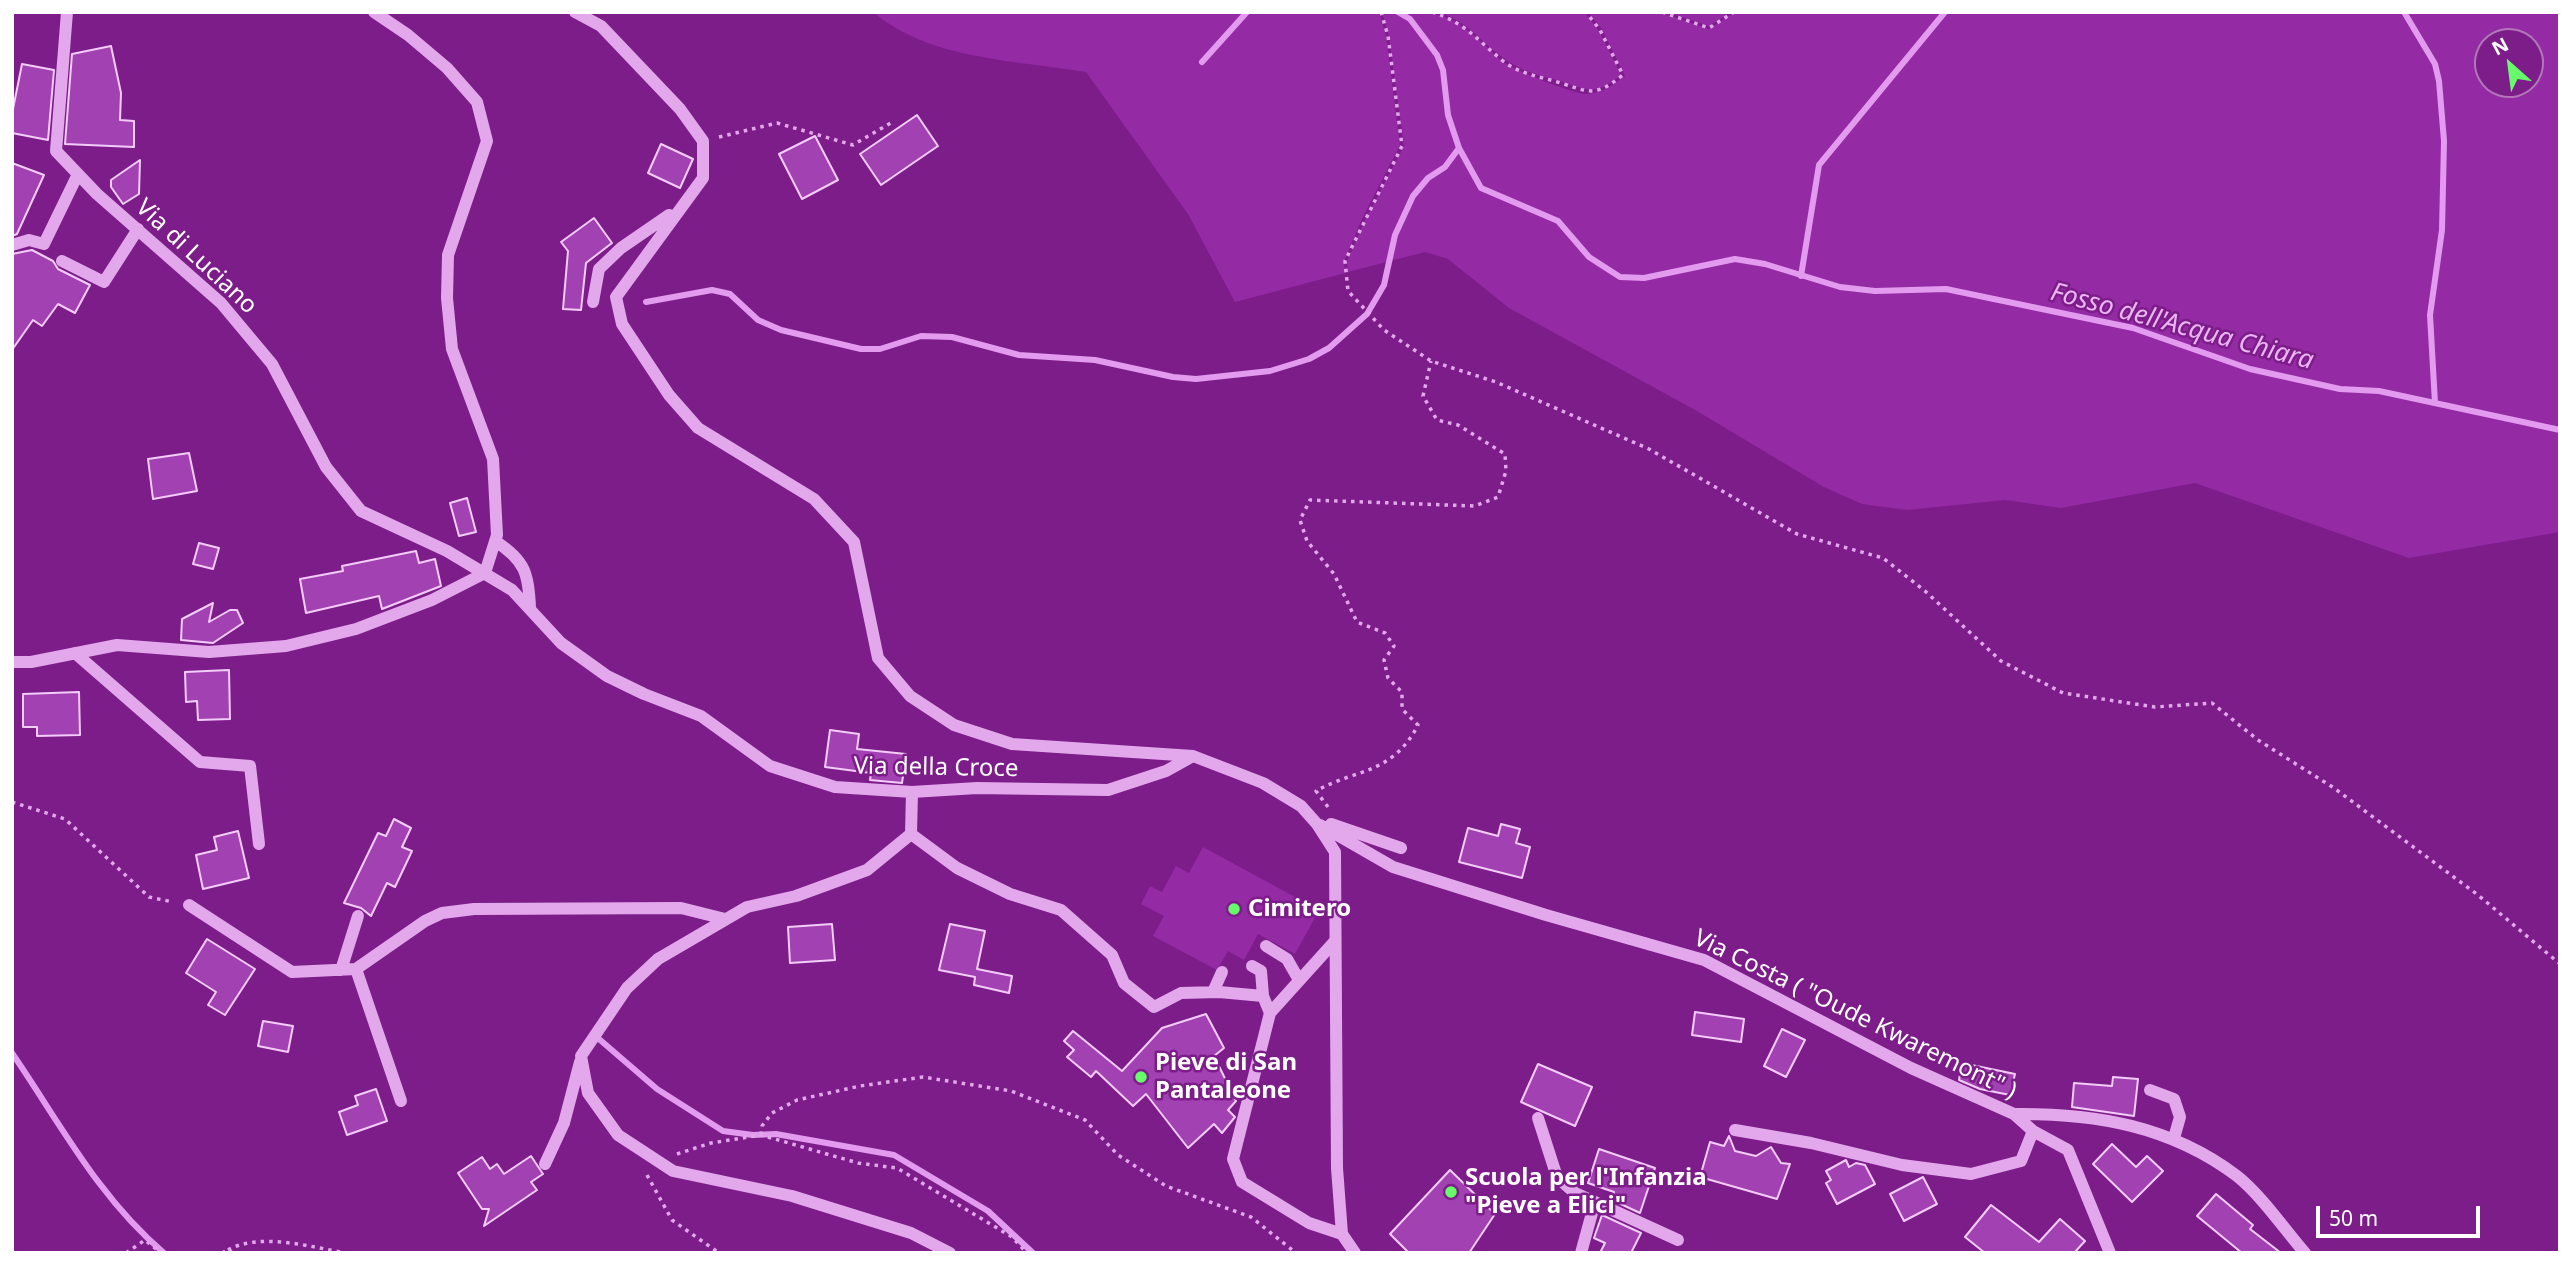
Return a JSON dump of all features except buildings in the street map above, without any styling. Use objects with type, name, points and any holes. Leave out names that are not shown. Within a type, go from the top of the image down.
[{"type":"street","name":"Via di Luciano","points":[[67,12],[56,151],[221,303],[272,364],[326,467],[360,511],[447,551],[485,573]]},
{"type":"street","points":[[12,662],[31,662],[117,645],[209,652],[286,646],[356,629],[432,600],[485,573],[495,541],[493,459],[452,349],[447,298],[448,255],[487,141],[477,102],[463,85],[408,35],[374,12]]},
{"type":"street","points":[[575,12],[601,26],[680,109],[703,141],[702,178],[616,297],[622,324],[669,395],[698,428],[814,499],[854,542],[878,658],[910,696],[954,724],[1012,744],[1193,756],[1263,783],[1301,806],[1317,824],[1335,852],[1337,1168],[1342,1234],[1355,1253]]},
{"type":"street","points":[[12,245],[29,240],[44,244],[78,174]]},
{"type":"street","points":[[593,302],[599,269],[621,248],[678,209]]},
{"type":"street","points":[[62,261],[104,282],[138,229]]},
{"type":"street","points":[[495,541],[516,555],[530,582],[530,609]]},
{"type":"street","name":"Via della Croce","points":[[485,573],[512,590],[561,643],[607,676],[701,716],[770,766],[835,787],[912,792],[977,788],[1108,790],[1166,771],[1193,756]]},
{"type":"street","points":[[75,653],[200,762],[250,766],[259,844]]},
{"type":"street","points":[[545,1164],[564,1123],[581,1056],[627,988],[658,959],[747,907],[796,896],[867,870],[911,834],[912,792]]},
{"type":"street","points":[[1317,824],[1332,824],[1401,848]]},
{"type":"street","name":"Via Costa ( \"Oude Kwaremont\" )","points":[[1317,824],[1393,867],[1546,915],[1704,960],[1911,1068],[2014,1114],[2033,1131],[2068,1150],[2110,1253]]},
{"type":"street","points":[[911,834],[957,868],[1010,894],[1060,910],[1112,955],[1124,983],[1154,1007],[1181,993],[1213,992],[1263,996]]},
{"type":"street","points":[[189,905],[292,972],[356,969],[425,921],[442,913],[474,909],[681,908],[726,919]]},
{"type":"street","points":[[341,970],[358,916]]},
{"type":"street","points":[[1335,941],[1270,1013],[1233,1159],[1242,1182],[1309,1223],[1342,1234]]},
{"type":"street","points":[[1266,946],[1287,959],[1299,980]]},
{"type":"street","points":[[1252,966],[1261,971],[1263,996],[1270,1013]]},
{"type":"street","points":[[356,969],[401,1101]]},
{"type":"street","points":[[1213,992],[1222,972]]},
{"type":"street","points":[[581,1056],[588,1093],[618,1135],[673,1171],[792,1196],[911,1233],[950,1253]]},
{"type":"street","points":[[2150,1090],[2174,1099],[2180,1116],[2174,1138]]},
{"type":"street","points":[[2014,1114],[2051,1113],[2112,1121],[2174,1138],[2239,1178],[2305,1253]]},
{"type":"street","points":[[1538,1118],[1557,1177],[1575,1193],[1678,1240]]},
{"type":"street","points":[[1735,1130],[1811,1143],[1902,1165],[1971,1174],[2021,1161],[2033,1131]]},
{"type":"street","points":[[1581,1253],[1595,1202]]},
{"type":"path","points":[[1381,12],[1388,36],[1402,146],[1345,261],[1348,291],[1384,330],[1431,361],[1496,382],[1649,449],[1797,534],[1883,558],[1924,591],[2001,661],[2063,692],[2155,707],[2212,702],[2258,740],[2334,788],[2478,895],[2560,964]]},
{"type":"path","points":[[1432,12],[1452,19],[1479,37],[1504,61],[1530,75],[1584,93],[1607,88],[1623,75],[1600,30],[1586,12]]},
{"type":"path","points":[[1662,12],[1709,27],[1734,12]]},
{"type":"path","points":[[703,141],[777,123],[853,145],[894,121]]},
{"type":"path","points":[[1317,824],[1328,807],[1316,791],[1335,780],[1365,774],[1390,758],[1411,739],[1418,725],[1402,709],[1402,692],[1388,678],[1384,660],[1394,646],[1385,633],[1357,622],[1335,574],[1307,541],[1300,520],[1310,500],[1475,506],[1498,497],[1506,471],[1505,454],[1458,425],[1437,420],[1423,396],[1431,361]]},
{"type":"path","points":[[12,802],[65,819],[149,897],[189,905]]},
{"type":"path","points":[[761,1135],[762,1126],[772,1113],[797,1100],[860,1086],[923,1077],[1011,1091],[1085,1120],[1118,1155],[1157,1180],[1251,1217],[1296,1253]]},
{"type":"path","points":[[651,1158],[666,1158],[711,1143],[761,1135],[858,1163],[897,1168],[1012,1237],[1027,1253]]},
{"type":"path","points":[[632,1145],[672,1220],[716,1253]]},
{"type":"path","points":[[127,1253],[145,1240],[161,1253]]},
{"type":"path","points":[[222,1253],[230,1251],[242,1242],[294,1244],[346,1253]]},
{"type":"path","points":[[664,1253],[716,1253]]},
{"type":"shaded area","points":[[873,12],[1379,12],[1386,36],[1400,145],[1362,219],[1344,261],[1345,273],[1235,302],[1188,214],[1086,72],[974,56],[947,49],[896,28]]},
{"type":"shaded area","points":[[1382,12],[1417,12],[1444,16],[1466,29],[1508,65],[1558,86],[1587,94],[1603,90],[1625,76],[1602,29],[1588,12],[1659,12],[1709,29],[1735,12],[2560,12],[2560,532],[2409,558],[2195,483],[2061,508],[2005,500],[1907,510],[1862,504],[1824,487],[1697,411],[1509,308],[1448,259],[1425,252],[1348,272],[1347,262],[1365,220],[1404,146],[1389,36]]},
{"type":"shaded area","points":[[1438,12],[1584,12],[1599,31],[1621,75],[1605,86],[1593,89],[1580,88],[1534,74],[1508,61],[1468,28]]},
{"type":"shaded area","points":[[1667,12],[1731,12],[1709,26]]},
{"type":"shaded area","points":[[1203,847],[1319,910],[1295,954],[1258,934],[1244,960],[1228,951],[1217,970],[1153,936],[1164,916],[1141,904],[1150,886],[1162,892],[1176,866],[1189,873]]},
{"type":"waterway","points":[[1202,62],[1247,12]]},
{"type":"waterway","name":"Fosso dell'Acqua Chiara","points":[[1398,12],[1410,19],[1437,55],[1443,70],[1448,115],[1459,148],[1481,188],[1558,221],[1589,257],[1620,277],[1644,278],[1735,259],[1765,264],[1840,287],[1875,291],[1946,289],[2133,328],[2250,369],[2340,389],[2379,391],[2560,430]]},
{"type":"waterway","points":[[1801,276],[1819,165],[1945,12]]},
{"type":"waterway","points":[[2404,12],[2435,64],[2444,141],[2442,230],[2430,315],[2435,403]]},
{"type":"waterway","points":[[646,302],[712,290],[730,294],[758,320],[781,330],[861,349],[880,349],[921,336],[952,337],[1019,355],[1095,360],[1173,377],[1196,379],[1270,371],[1309,359],[1329,348],[1367,314],[1384,285],[1395,235],[1413,196],[1428,178],[1445,167],[1459,148]]},
{"type":"waterway","points":[[599,1039],[657,1089],[723,1131],[753,1135],[776,1134],[894,1155],[988,1211],[1033,1253]]},
{"type":"waterway","points":[[12,1053],[100,1184],[140,1231],[164,1253]]},
{"type":"place","name":"Cimitero","points":[[1234,909]]},
{"type":"place","name":"Pieve di San Pantaleone","points":[[1141,1077]]},
{"type":"place","name":"Scuola per l'Infanzia \"Pieve a Elici\"","points":[[1451,1192]]}]
